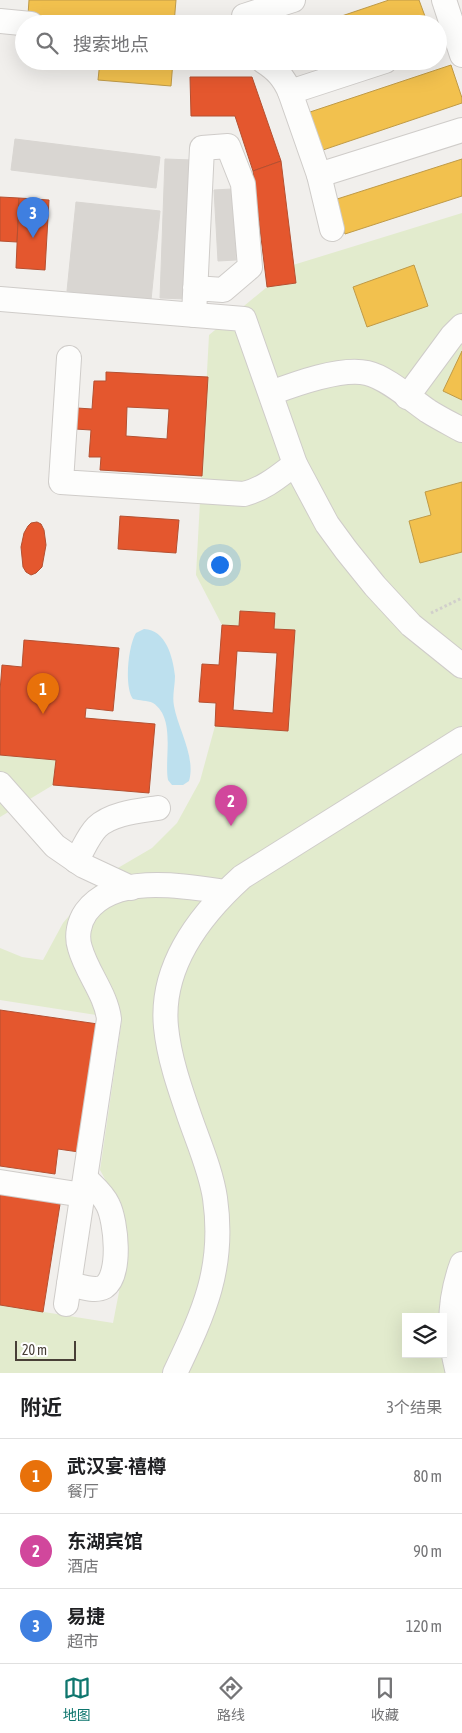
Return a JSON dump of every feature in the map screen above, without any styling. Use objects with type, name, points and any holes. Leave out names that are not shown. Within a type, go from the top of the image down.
[{"type":"lane","points":[[247,15],[293,0]]},
{"type":"lane","points":[[444,0],[447,15]]},
{"type":"lane","points":[[447,17],[452,46]]},
{"type":"lane","points":[[0,21],[15,22]]},
{"type":"lane","points":[[276,70],[290,92],[320,175],[332,229]]},
{"type":"lane","points":[[290,92],[358,70]]},
{"type":"lane","points":[[320,175],[462,130]]},
{"type":"lane","points":[[194,315],[195,288],[202,148],[228,146],[243,184],[250,267],[222,290],[195,288]]},
{"type":"lane","points":[[0,298],[244,319],[295,464],[327,524],[375,586],[412,625],[462,666]]},
{"type":"lane","points":[[407,397],[452,336],[462,326]]},
{"type":"lane","points":[[70,358],[61,482],[244,494],[266,486],[295,464]]},
{"type":"lane","points":[[270,393],[298,382],[337,374],[366,372],[462,430]]},
{"type":"lane","points":[[175,1373],[200,1321],[209,1294],[214,1274],[216,1231],[215,1199],[211,1180],[181,1092],[170,1052],[166,1026],[166,1009],[168,986],[174,966],[195,929],[225,892],[242,877],[462,739]]},
{"type":"lane","points":[[0,784],[42,834],[55,846],[76,861],[131,888]]},
{"type":"lane","points":[[76,861],[90,836],[99,826],[122,814],[158,808]]},
{"type":"lane","points":[[0,1182],[84,1187],[104,1196],[111,1211],[116,1234],[115,1256],[110,1280],[104,1287],[68,1294],[84,1187],[109,1019],[105,1003],[87,968],[79,947],[78,931],[82,917],[95,903],[104,897],[131,888],[175,886],[225,892]]},
{"type":"lane","points":[[458,1373],[451,1339],[451,1314],[462,1264]]},
{"type":"path","points":[[412,625],[440,608],[462,598]]},
{"type":"green space","points":[[462,213],[462,1373],[0,1373],[0,1305],[113,1323],[124,1266],[112,1192],[100,1170],[122,1019],[0,1000],[0,948],[22,957],[43,960],[63,923],[91,890],[111,872],[152,848],[177,823],[200,781],[215,726],[288,731],[295,631],[274,629],[275,613],[240,611],[239,626],[222,625],[196,575],[209,335],[267,287],[296,283],[293,265]]},
{"type":"green space","points":[[0,755],[56,760],[53,785],[0,817]]},
{"type":"water","points":[[144,629],[158,634],[163,639],[172,661],[175,676],[174,706],[186,743],[191,772],[189,781],[183,785],[172,785],[168,780],[167,728],[160,710],[151,702],[133,699],[130,693],[128,676],[129,656],[136,633]]},
{"type":"building: 住宅","points":[[29,0],[176,0],[175,15],[28,15]]},
{"type":"building: 住宅","points":[[389,0],[419,0],[425,15],[345,15]]},
{"type":"building: 住宅","points":[[451,65],[462,103],[320,151],[307,113],[436,70],[447,70],[447,66]]},
{"type":"building: 住宅","points":[[99,70],[172,70],[171,86],[98,80]]},
{"type":"building: 住宅","points":[[462,159],[462,196],[345,234],[334,200]]},
{"type":"building: 住宅","points":[[414,265],[428,306],[367,327],[353,287]]},
{"type":"building: 住宅","points":[[462,351],[462,400],[443,391]]},
{"type":"building: 住宅","points":[[462,482],[462,552],[420,563],[409,521],[431,515],[425,492]]},
{"type":"building: 商业","points":[[190,77],[252,77],[281,161],[253,171],[235,116],[191,116]]},
{"type":"building: 商业","points":[[281,161],[296,283],[267,287],[253,171]]},
{"type":"building: 商业","points":[[0,197],[19,198],[17,242],[0,241]]},
{"type":"building: 商业","points":[[19,198],[49,200],[45,270],[16,268]]},
{"type":"building: 商业","points":[[106,372],[208,377],[202,476],[100,470],[101,457],[89,457],[91,430],[75,429],[77,408],[92,409],[94,381],[106,381]],"holes":[[[127,407],[169,409],[167,439],[126,436]]]},
{"type":"building: 商业","points":[[120,516],[179,520],[176,553],[118,549]]},
{"type":"building: 商业","points":[[37,522],[41,524],[44,530],[46,545],[42,567],[31,575],[23,567],[21,547],[24,533],[28,526],[31,523]]},
{"type":"building: 商业","points":[[240,611],[275,613],[274,629],[295,630],[288,731],[215,726],[216,703],[199,702],[202,664],[219,665],[222,625],[239,626]],"holes":[[[237,651],[277,653],[273,713],[233,710]]]},
{"type":"building: 商业","points":[[24,640],[119,648],[113,711],[86,708],[85,718],[155,724],[149,793],[53,785],[56,760],[0,755],[2,665],[22,667]]},
{"type":"building: 商业","points":[[0,1010],[98,1024],[79,1152],[58,1149],[55,1174],[0,1166]]},
{"type":"building: 商业","points":[[0,1188],[61,1198],[43,1312],[0,1305]]},
{"type":"building: 其他","points":[[15,139],[160,157],[156,188],[11,170]]},
{"type":"building: 其他","points":[[165,159],[192,160],[186,299],[160,298]]},
{"type":"building: 其他","points":[[232,189],[236,260],[218,261],[214,190]]},
{"type":"building: 其他","points":[[76,202],[160,211],[151,300],[67,291]]},
{"type":"place","name":"易捷","points":[[33,238]]},
{"type":"place","name":"武汉宴·禧樽","points":[[43,714]]},
{"type":"place","name":"东湖宾馆","points":[[231,826]]}]
